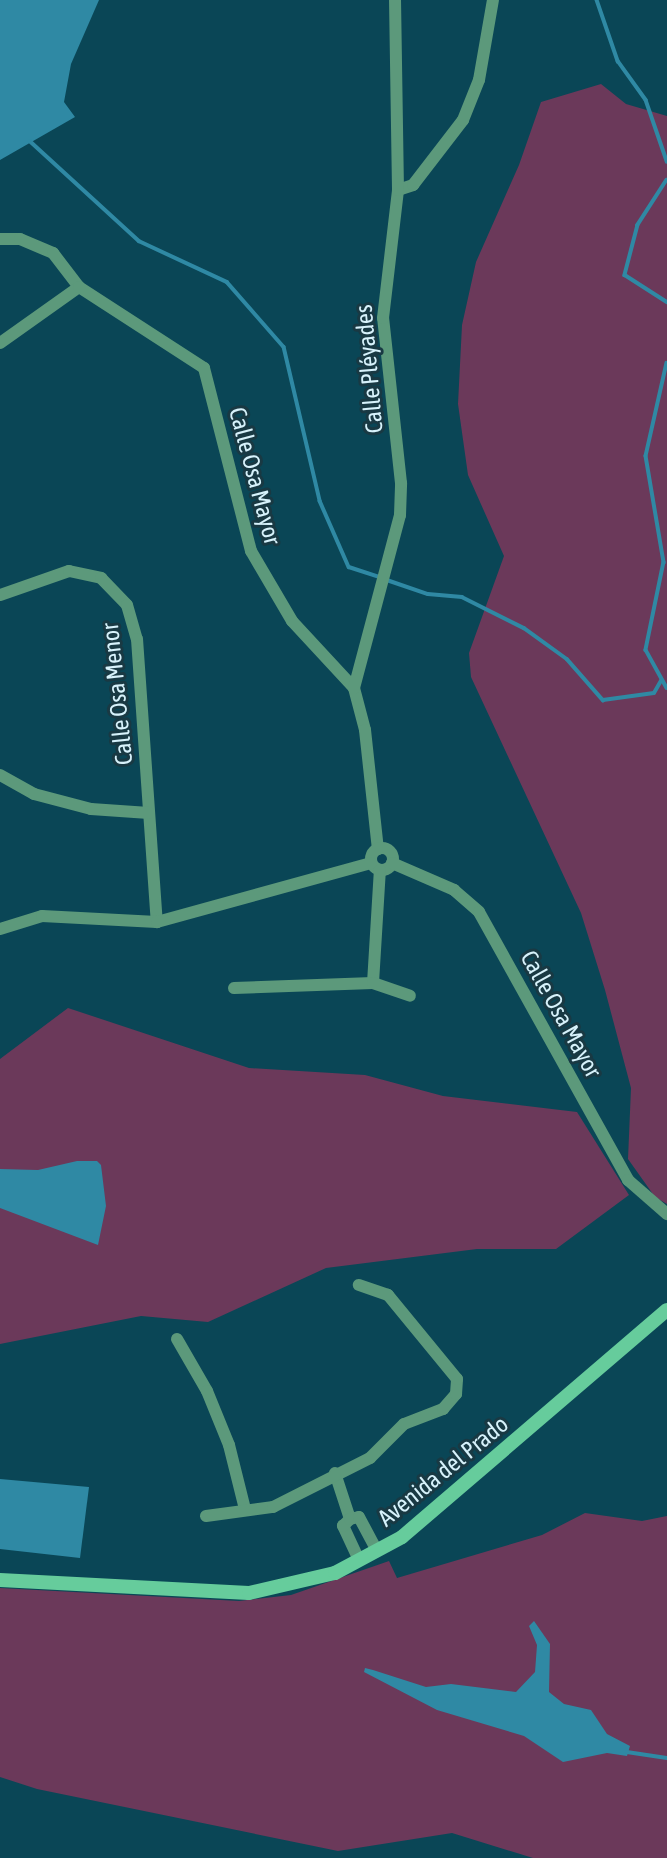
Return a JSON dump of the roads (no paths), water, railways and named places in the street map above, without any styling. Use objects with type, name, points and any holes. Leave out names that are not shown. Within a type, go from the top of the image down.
[{"type":"street","name":"Calle Pléyades","points":[[354,688],[400,515],[401,483],[383,318],[398,190],[395,0]]},
{"type":"street","points":[[398,190],[413,185],[463,120],[479,79],[493,0]]},
{"type":"street","name":"Calle Osa Mayor","points":[[0,239],[20,239],[46,249],[79,287],[146,326],[204,368],[251,551],[292,621],[354,688],[365,730],[378,849]]},
{"type":"street","points":[[0,343],[79,287]]},
{"type":"street","name":"Calle Osa Menor","points":[[0,595],[69,571],[101,578],[127,605],[137,639],[157,922]]},
{"type":"street","points":[[0,775],[34,794],[91,809],[149,813]]},
{"type":"street","points":[[0,929],[42,916],[157,922],[376,866],[392,863],[391,853],[378,849],[376,866],[373,983]]},
{"type":"street","name":"Calle Osa Mayor","points":[[392,863],[454,890],[479,912],[628,1181],[667,1214]]},
{"type":"street","points":[[234,988],[373,983],[410,996]]},
{"type":"street","points":[[206,1516],[245,1508],[273,1507],[335,1473],[370,1458],[404,1424],[443,1409],[456,1394],[457,1379],[388,1295],[359,1285]]},
{"type":"street","name":"Avenida del Prado","points":[[0,1580],[249,1593],[335,1573],[402,1537],[506,1451],[667,1310]]},
{"type":"street","points":[[177,1339],[207,1391],[229,1445],[245,1508]]},
{"type":"street","points":[[335,1473],[350,1519]]},
{"type":"street","points":[[359,1560],[343,1526],[350,1519],[359,1517],[377,1550]]},
{"type":"water","points":[[0,0],[99,0],[71,64],[64,102],[75,117],[0,160]]},
{"type":"water","points":[[77,1161],[97,1161],[101,1165],[106,1206],[98,1245],[0,1208],[0,1169],[38,1170]]},
{"type":"water","points":[[0,1479],[89,1487],[80,1558],[0,1549]]},
{"type":"water","points":[[534,1621],[550,1644],[549,1692],[564,1704],[591,1710],[607,1734],[630,1746],[627,1756],[607,1753],[563,1762],[524,1736],[437,1710],[364,1672],[365,1668],[426,1687],[451,1684],[516,1692],[535,1672],[537,1645],[529,1626]]},
{"type":"waterway","points":[[597,0],[618,61],[646,100],[667,161]]},
{"type":"waterway","points":[[30,141],[139,241],[227,282],[284,347],[320,501],[349,567],[380,577]]},
{"type":"waterway","points":[[667,180],[638,225],[625,275],[667,302]]},
{"type":"waterway","points":[[667,363],[646,456],[664,562],[646,650],[667,688]]},
{"type":"waterway","points":[[387,580],[428,594],[462,597],[524,628],[567,659],[603,700],[654,693],[661,681]]},
{"type":"waterway","points":[[627,1752],[667,1758]]}]
